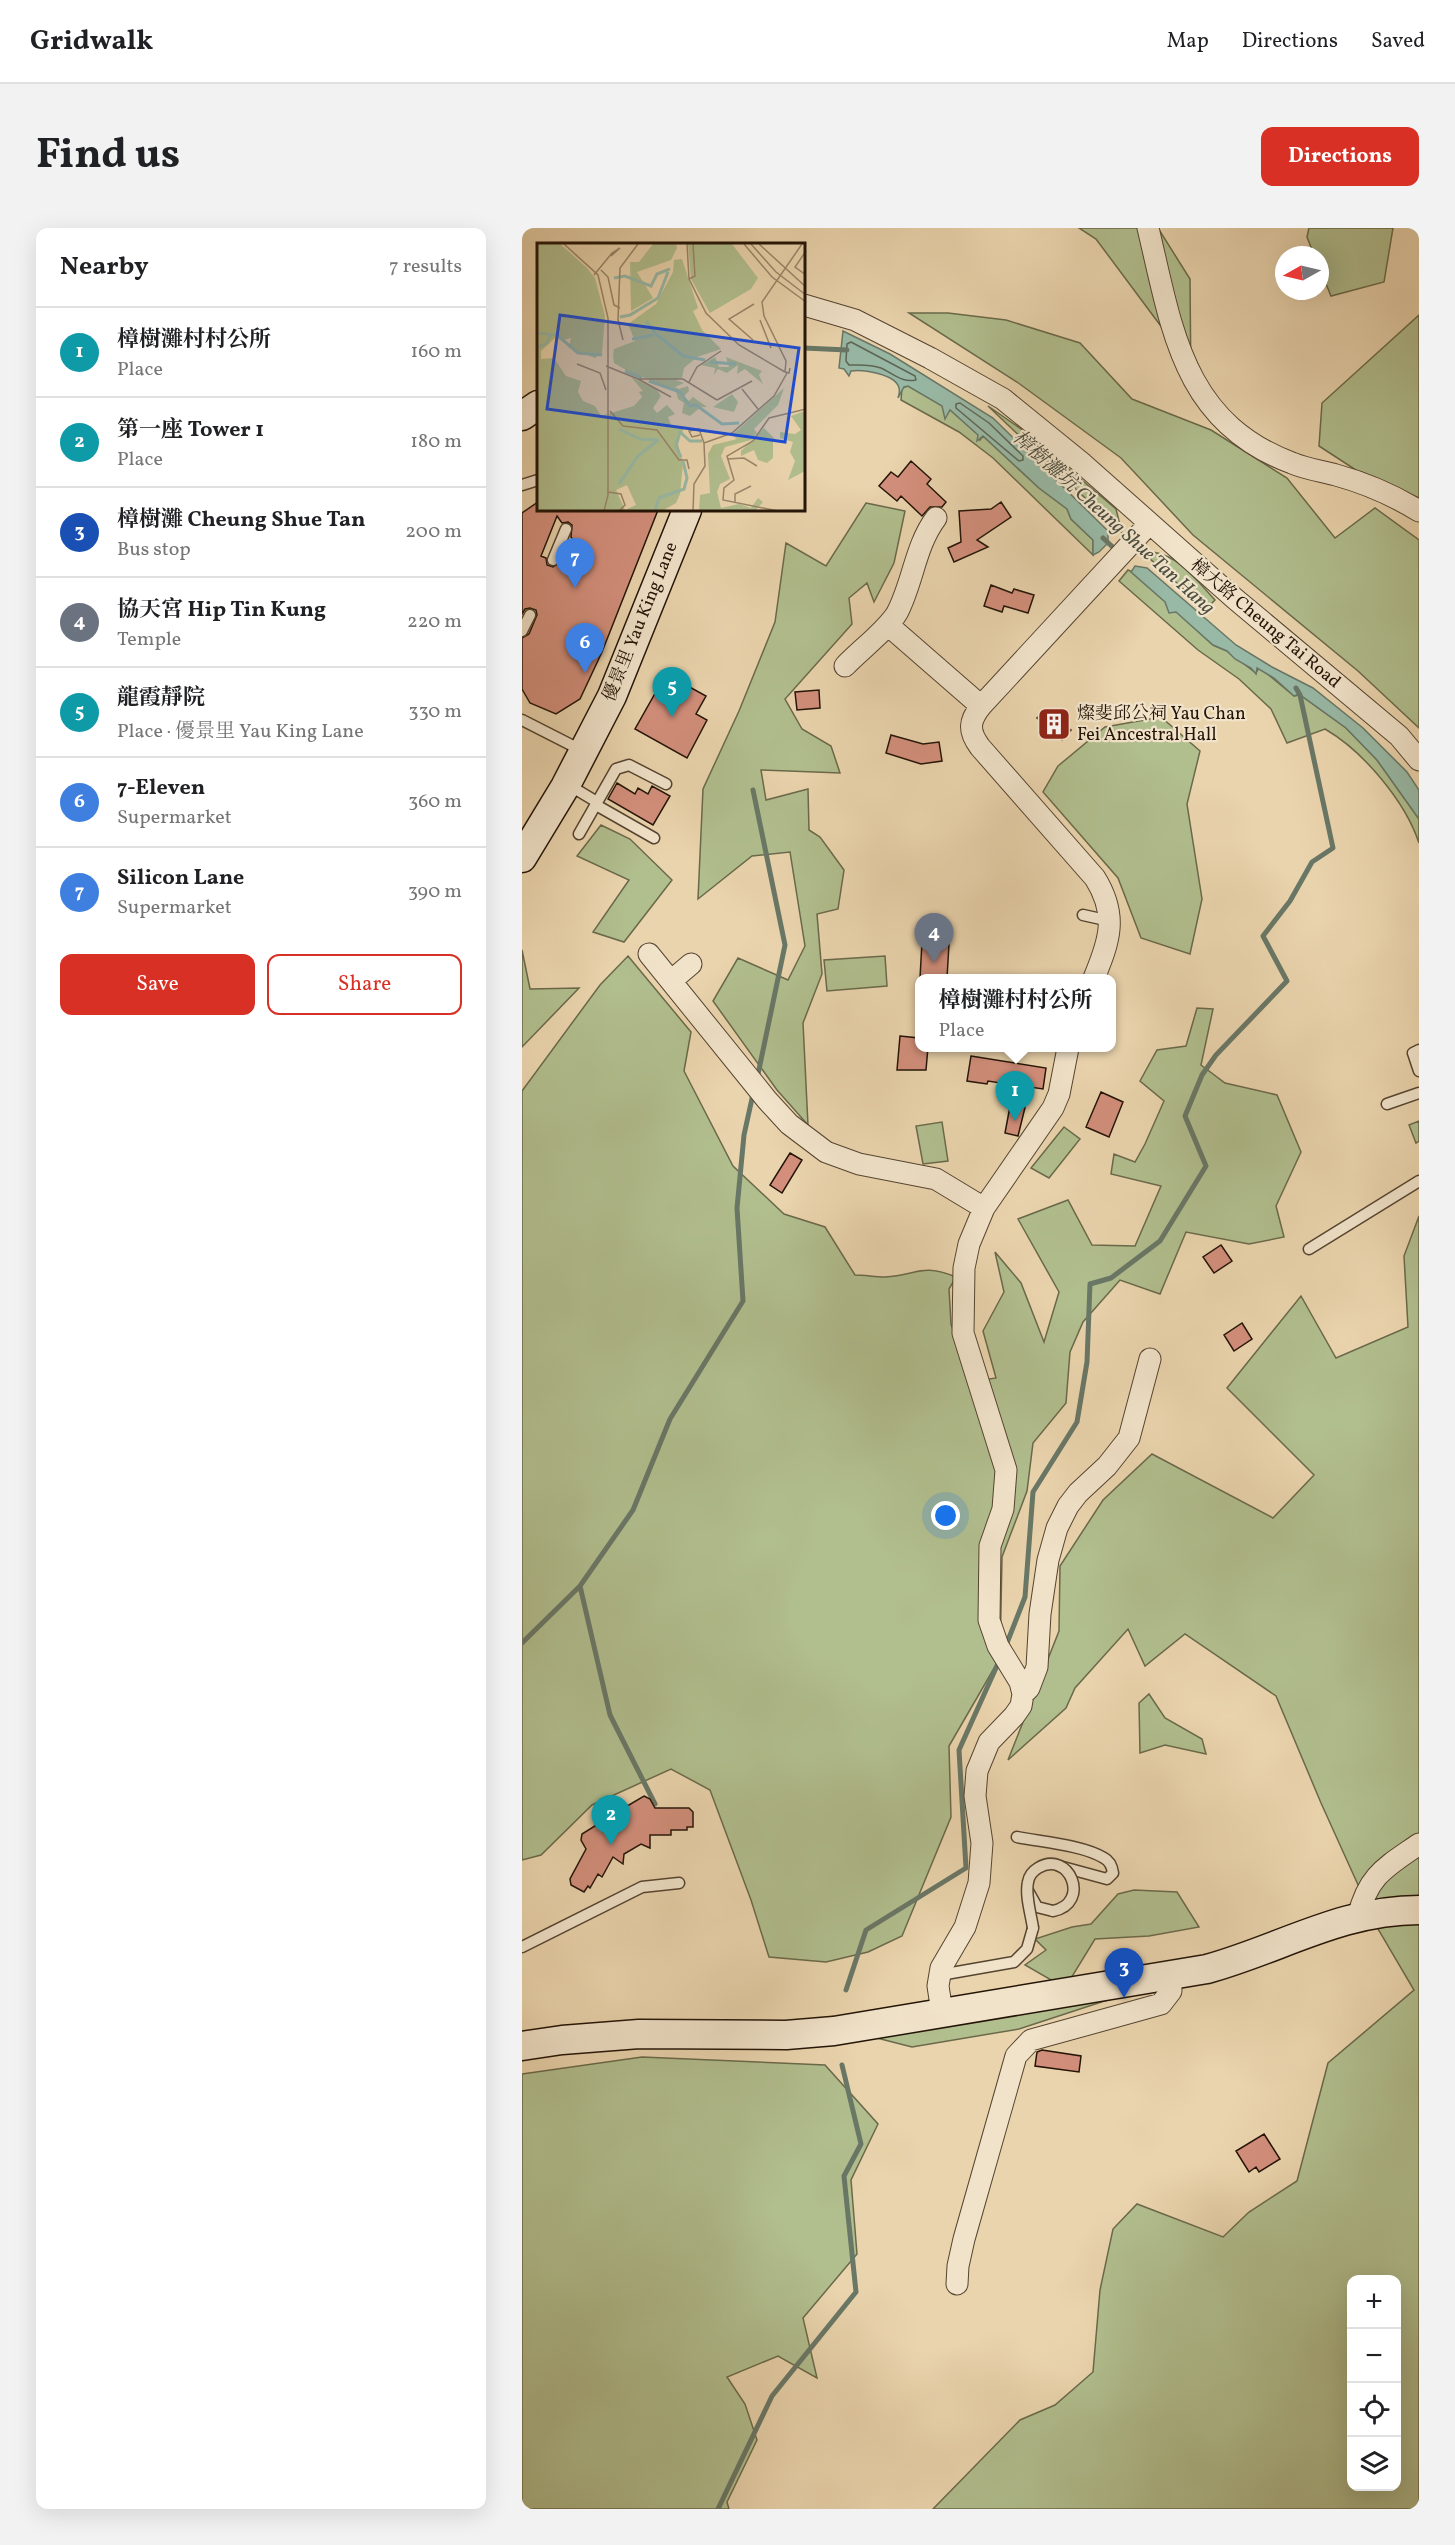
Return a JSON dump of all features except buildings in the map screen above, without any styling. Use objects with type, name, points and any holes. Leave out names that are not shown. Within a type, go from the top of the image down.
[{"type":"main road","points":[[522,416],[537,406]]},
{"type":"main road","name":"優景里 Yau King Lane","points":[[522,858],[585,751],[626,663],[686,512]]},
{"type":"main road","points":[[522,2046],[562,2040],[639,2034],[810,2034],[879,2025],[942,2012],[1171,1975],[1227,1963],[1322,1926],[1383,1912],[1419,1910]]},
{"type":"street","points":[[1148,228],[1176,341],[1192,380],[1227,423],[1247,439],[1272,454],[1304,467],[1371,487],[1419,512]]},
{"type":"street","name":"樟大路 Cheung Tai Road","points":[[806,305],[833,312],[865,325],[1003,399],[1083,464],[1234,598],[1399,736],[1419,760]]},
{"type":"street","points":[[845,666],[888,625],[897,611],[921,549],[936,518]]},
{"type":"street","points":[[1096,974],[1107,948],[1110,921],[1104,893],[1095,878],[972,737],[970,725],[981,706],[1149,524]]},
{"type":"street","points":[[888,625],[981,706]]},
{"type":"street","points":[[649,954],[789,1124],[826,1152],[859,1164],[936,1179],[984,1208]]},
{"type":"street","points":[[671,981],[692,964]]},
{"type":"street","points":[[942,2012],[938,1986],[939,1974],[944,1961],[965,1927],[980,1883],[982,1843],[975,1796],[979,1764],[989,1742],[1018,1711],[1020,1685],[998,1646],[989,1620],[989,1557],[992,1538],[1003,1509],[1006,1470],[966,1344],[962,1310],[964,1268],[969,1244],[984,1208],[1053,1108],[1067,1052]]},
{"type":"street","points":[[1020,1685],[1029,1688],[1037,1667],[1040,1614],[1048,1560],[1057,1528],[1068,1506],[1085,1485],[1107,1466],[1129,1438],[1150,1359]]},
{"type":"street","points":[[1358,1917],[1363,1897],[1370,1883],[1379,1873],[1419,1844]]},
{"type":"street","points":[[957,2284],[964,2239],[1016,2056],[1031,2040],[1161,2004],[1171,1991],[1171,1975]]},
{"type":"lane","points":[[522,485],[537,480]]},
{"type":"lane","points":[[553,560],[566,529]]},
{"type":"lane","points":[[522,631],[530,615]]},
{"type":"lane","points":[[522,720],[585,751]]},
{"type":"lane","points":[[579,834],[616,769],[629,765],[666,784]]},
{"type":"lane","points":[[567,784],[654,838]]},
{"type":"lane","points":[[1083,915],[1110,921]]},
{"type":"lane","points":[[1419,1050],[1413,1053],[1419,1071]]},
{"type":"lane","points":[[1387,1104],[1419,1093]]},
{"type":"lane","points":[[1309,1249],[1419,1181]]},
{"type":"lane","points":[[939,1974],[1014,1962],[1027,1949],[1033,1928],[1027,1890],[1027,1885],[1029,1878],[1031,1875],[1034,1871],[1047,1864],[1052,1864],[1059,1866],[1064,1868],[1070,1874],[1074,1889],[1072,1898],[1063,1907],[1053,1911],[1041,1909],[1030,1899],[1028,1893],[1027,1888],[1028,1883],[1030,1876],[1032,1874],[1035,1870],[1045,1865],[1049,1864],[1054,1864],[1107,1879],[1113,1873],[1112,1865],[1106,1858],[1090,1852],[1017,1838]]},
{"type":"lane","points":[[522,1947],[634,1890],[679,1883]]},
{"type":"shaded area","points":[[1079,228],[1158,228],[1190,279],[1191,389],[1166,333],[1096,239]]},
{"type":"shaded area","points":[[1309,228],[1393,228],[1384,282],[1331,296],[1329,291],[1329,246],[1310,246],[1307,237]]},
{"type":"shaded area","points":[[909,313],[948,313],[1006,320],[1080,343],[1132,399],[1211,430],[1287,478],[1335,538],[1375,508],[1419,540],[1419,728],[1358,671],[1193,535],[1121,458],[1017,382]]},
{"type":"shaded area","points":[[1419,315],[1419,498],[1362,474],[1319,446],[1322,403]]},
{"type":"shaded area","points":[[908,386],[948,408],[979,435],[980,440],[983,436],[1039,488],[1067,509],[1071,519],[1093,540],[1093,555],[993,458],[959,432],[901,400],[902,388]]},
{"type":"shaded area","points":[[988,406],[1024,431],[1116,509],[1122,533]]},
{"type":"shaded area","points":[[866,503],[905,511],[894,563],[874,602],[867,583],[849,598],[852,624],[785,699],[802,729],[831,746],[840,773],[761,770],[766,800],[808,789],[809,830],[820,837],[844,870],[838,909],[817,914],[822,974],[803,1023],[808,1125],[777,1090],[713,1001],[738,958],[788,980],[805,946],[790,852],[752,856],[698,899],[703,789],[739,711],[775,622],[786,543],[826,566]]},
{"type":"shaded area","points":[[1146,553],[1163,554],[1180,564],[1215,600],[1206,609]]},
{"type":"shaded area","points":[[1128,570],[1135,573],[1213,645],[1227,651],[1256,673],[1259,667],[1294,696],[1300,695],[1346,728],[1377,760],[1419,819],[1419,843],[1393,794],[1354,750],[1325,729],[1287,743],[1271,709],[1239,679],[1198,650],[1119,581]]},
{"type":"shaded area","points":[[1161,717],[1200,751],[1187,804],[1202,899],[1190,954],[1141,938],[1118,878],[1043,792],[1058,766],[1105,727]]},
{"type":"shaded area","points":[[601,825],[630,839],[672,880],[624,942],[593,932],[629,880],[577,856]]},
{"type":"shaded area","points":[[522,950],[530,989],[579,988],[522,1047]]},
{"type":"shaded area","points":[[628,956],[691,1032],[684,1071],[733,1166],[784,1214],[825,1227],[855,1275],[885,1277],[927,1270],[956,1277],[949,1289],[951,1324],[971,1382],[996,1378],[983,1331],[1004,1292],[995,1252],[1021,1283],[1044,1342],[1059,1292],[1018,1219],[1068,1200],[1092,1245],[1135,1246],[1161,1186],[1111,1174],[1114,1154],[1135,1162],[1164,1101],[1140,1081],[1157,1050],[1186,1046],[1197,1008],[1213,1009],[1201,1065],[1225,1083],[1277,1095],[1301,1152],[1276,1206],[1284,1237],[1249,1244],[1186,1232],[1160,1294],[1120,1280],[1083,1322],[1070,1352],[1066,1403],[1033,1443],[1027,1491],[1002,1557],[1000,1658],[949,1746],[951,1817],[902,1936],[868,1952],[826,1962],[769,1957],[751,1900],[710,1790],[671,1769],[592,1805],[541,1855],[522,1860],[522,1091],[600,985]]},
{"type":"shaded area","points":[[885,956],[887,986],[827,991],[824,960]]},
{"type":"shaded area","points":[[1419,1121],[1419,1141],[1416,1143],[1409,1125]]},
{"type":"shaded area","points":[[942,1122],[948,1161],[923,1164],[916,1126]]},
{"type":"shaded area","points":[[1064,1127],[1080,1139],[1049,1178],[1031,1168]]},
{"type":"shaded area","points":[[1419,1216],[1419,2509],[933,2509],[1020,2420],[1055,2405],[1093,2372],[1100,2290],[1113,2229],[1137,2204],[1223,2237],[1249,2212],[1297,2181],[1328,2063],[1414,1990],[1378,1929],[1276,1696],[1185,1634],[1145,1666],[1128,1629],[1075,1688],[1066,1708],[1008,1760],[1059,1631],[1060,1566],[1103,1500],[1152,1454],[1273,1518],[1314,1475],[1227,1388],[1301,1296],[1336,1358],[1408,1327],[1404,1256]]},
{"type":"shaded area","points":[[1149,1694],[1165,1718],[1202,1739],[1206,1754],[1165,1745],[1140,1753],[1139,1703]]},
{"type":"shaded area","points":[[1134,1890],[1177,1892],[1199,1927],[1149,1936],[1095,1939],[1065,1988],[1025,1965],[1046,1950],[1035,1939],[1072,1927],[1091,1924],[1118,1894]]},
{"type":"shaded area","points":[[1132,1992],[1019,2029],[912,2047],[869,2036]]},
{"type":"shaded area","points":[[642,2057],[825,2065],[878,2124],[851,2180],[857,2254],[803,2318],[817,2378],[778,2356],[727,2377],[745,2404],[757,2440],[727,2502],[729,2509],[522,2509],[522,2074]]},
{"type":"water","points":[[843,331],[890,354],[993,418],[1108,531],[1108,543],[1093,555],[1093,540],[1071,519],[1067,509],[1039,488],[983,436],[977,441],[978,435],[950,410],[945,419],[942,406],[908,386],[904,387],[898,398],[899,389],[897,383],[892,379],[870,372],[856,371],[851,371],[849,376],[844,369],[839,368]]},
{"type":"water","points":[[1135,566],[1147,568],[1236,645],[1313,688],[1363,728],[1407,772],[1419,790],[1419,819],[1377,760],[1346,728],[1299,694],[1294,696],[1274,678],[1257,668],[1256,674],[1227,651],[1213,645],[1176,612],[1169,613],[1165,602],[1131,572]]},
{"type":"waterway","name":"樟樹灘坑 Cheung Shue Tan Hang","points":[[806,348],[847,350]]},
{"type":"waterway","name":"樟樹灘坑 Cheung Shue Tan Hang","points":[[1103,538],[1118,552]]},
{"type":"waterway","name":"樟樹灘坑 Cheung Shue Tan Hang","points":[[1005,1648],[1025,1597],[1033,1492],[1077,1422],[1087,1362],[1090,1284],[1111,1278],[1160,1241],[1206,1166],[1185,1116],[1202,1075],[1216,1055],[1287,981],[1263,936],[1290,901],[1312,862],[1333,848],[1300,695],[1296,688]]},
{"type":"waterway","points":[[753,790],[785,945],[757,1079]]},
{"type":"waterway","points":[[522,1643],[580,1586],[633,1510],[670,1419],[743,1301],[737,1208],[744,1135],[753,1094]]},
{"type":"waterway","points":[[580,1586],[610,1715],[655,1804]]},
{"type":"waterway","name":"樟樹灘坑 Cheung Shue Tan Hang","points":[[846,1990],[866,1930],[966,1868],[959,1750],[1000,1659]]},
{"type":"waterway","points":[[718,2509],[772,2396],[856,2292],[844,2176],[861,2144],[842,2065]]},
{"type":"place","name":"Silicon Lane","points":[[575,588]]},
{"type":"place","name":"7-Eleven","points":[[585,673]]},
{"type":"place","name":"龍霞靜院","points":[[672,717]]},
{"type":"place","name":"燦斐邱公祠 Yau Chan Fei Ancestral Hall","points":[[1054,724]]},
{"type":"place","name":"協天宮 Hip Tin Kung","points":[[934,963]]},
{"type":"place","name":"樟樹灘村村公所","points":[[1015,1121]]},
{"type":"place","name":"第一座 Tower 1","points":[[611,1845]]},
{"type":"place","name":"樟樹灘 Cheung Shue Tan","points":[[1124,1998]]}]
